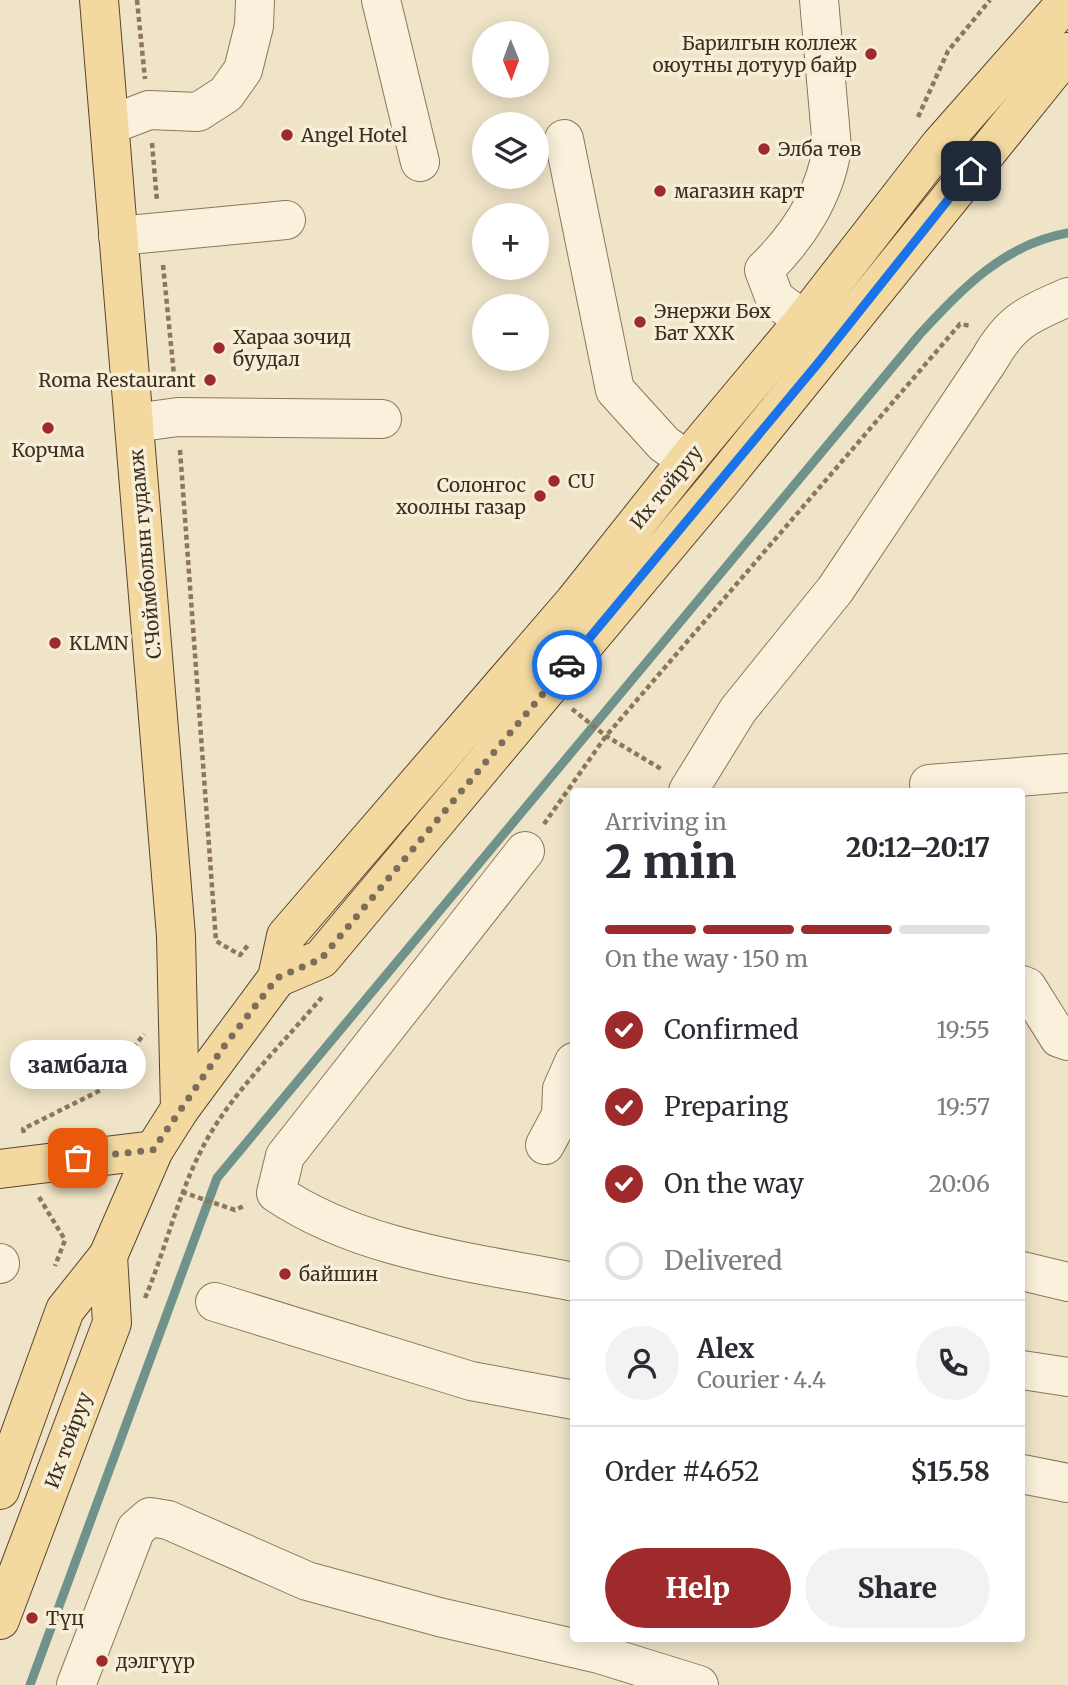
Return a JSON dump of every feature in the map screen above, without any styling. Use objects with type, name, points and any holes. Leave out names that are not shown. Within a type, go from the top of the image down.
[{"type":"main road","name":"С.Чоймболын гудамж","points":[[99,0],[176,936],[180,1109]]},
{"type":"main road","name":"Их тойруу","points":[[0,1490],[65,1310],[108,1255],[153,1150],[277,978],[286,936],[575,602],[687,460],[804,320],[940,145],[1068,0]]},
{"type":"main road","name":"Их тойруу","points":[[277,978],[321,959],[718,485],[1068,52]]},
{"type":"main road","points":[[14,1166],[153,1150]]},
{"type":"main road","name":"Их тойруу","points":[[0,1620],[112,1322],[108,1255]]},
{"type":"lane","points":[[110,124],[149,110],[198,112],[226,94],[243,70],[254,26],[255,0]]},
{"type":"lane","points":[[381,0],[420,162]]},
{"type":"lane","points":[[804,320],[775,299],[764,270],[785,250],[805,222],[830,160],[819,0]]},
{"type":"lane","points":[[564,139],[615,390],[664,444],[687,460]]},
{"type":"lane","points":[[118,236],[286,220]]},
{"type":"lane","points":[[690,788],[738,710],[835,590],[989,360],[1004,332],[1038,310],[1068,298]]},
{"type":"lane","points":[[134,423],[178,417],[382,419]]},
{"type":"lane","points":[[929,784],[1068,773]]},
{"type":"lane","points":[[525,851],[285,1156],[276,1193],[304,1212],[401,1248],[570,1281]]},
{"type":"lane","points":[[1025,986],[1059,1038],[1068,1041]]},
{"type":"lane","points":[[560,1127],[562,1089],[570,1071]]},
{"type":"lane","points":[[1025,1272],[1068,1282]]},
{"type":"lane","points":[[215,1302],[471,1381],[570,1399]]},
{"type":"lane","points":[[1025,1370],[1068,1377]]},
{"type":"lane","points":[[1025,1475],[1068,1482]]},
{"type":"lane","points":[[76,1685],[136,1529],[150,1517],[168,1520],[307,1581],[439,1617],[599,1654],[699,1685]]},
{"type":"path","points":[[137,0],[178,417],[216,942]]},
{"type":"path","points":[[525,851],[606,736],[960,324],[1004,332]]},
{"type":"path","points":[[568,706],[606,736],[687,788]]},
{"type":"path","points":[[145,1300],[161,1260],[181,1191],[219,1120],[326,992]]},
{"type":"path","points":[[51,1277],[65,1240],[31,1185],[14,1166],[23,1129],[101,1090],[149,1026]]},
{"type":"path","points":[[181,1191],[236,1210]]},
{"type":"waterway","points":[[30,1685],[217,1178],[920,334],[968,285],[1004,258],[1024,247],[1068,233]]},
{"type":"way so far","points":[[78,1158],[153,1150],[225,1045],[277,978],[321,959],[567,665]]},
{"type":"place","name":"Барилгын коллеж оюутны дотуур байр","points":[[871,54]]},
{"type":"place","name":"Angel Hotel","points":[[287,135]]},
{"type":"place","name":"Элба төв","points":[[764,149]]},
{"type":"place","name":"магазин карт","points":[[660,191]]},
{"type":"place","name":"Энержи Бөх Бат ХХК","points":[[640,322]]},
{"type":"place","name":"Хараа зочид буудал","points":[[219,348]]},
{"type":"place","name":"Roma Restaurant","points":[[210,380]]},
{"type":"place","name":"Корчма","points":[[48,428]]},
{"type":"place","name":"CU","points":[[554,481]]},
{"type":"place","name":"Солонгос хоолны газар","points":[[540,496]]},
{"type":"place","name":"KLMN","points":[[55,643]]},
{"type":"place","name":"замбала","points":[[78,1158]]},
{"type":"place","name":"байшин","points":[[285,1274]]},
{"type":"place","name":"Түц","points":[[32,1618]]},
{"type":"place","name":"дэлгүүр","points":[[102,1661]]},
{"type":"route","points":[[567,665],[819,362],[971,171]]}]
